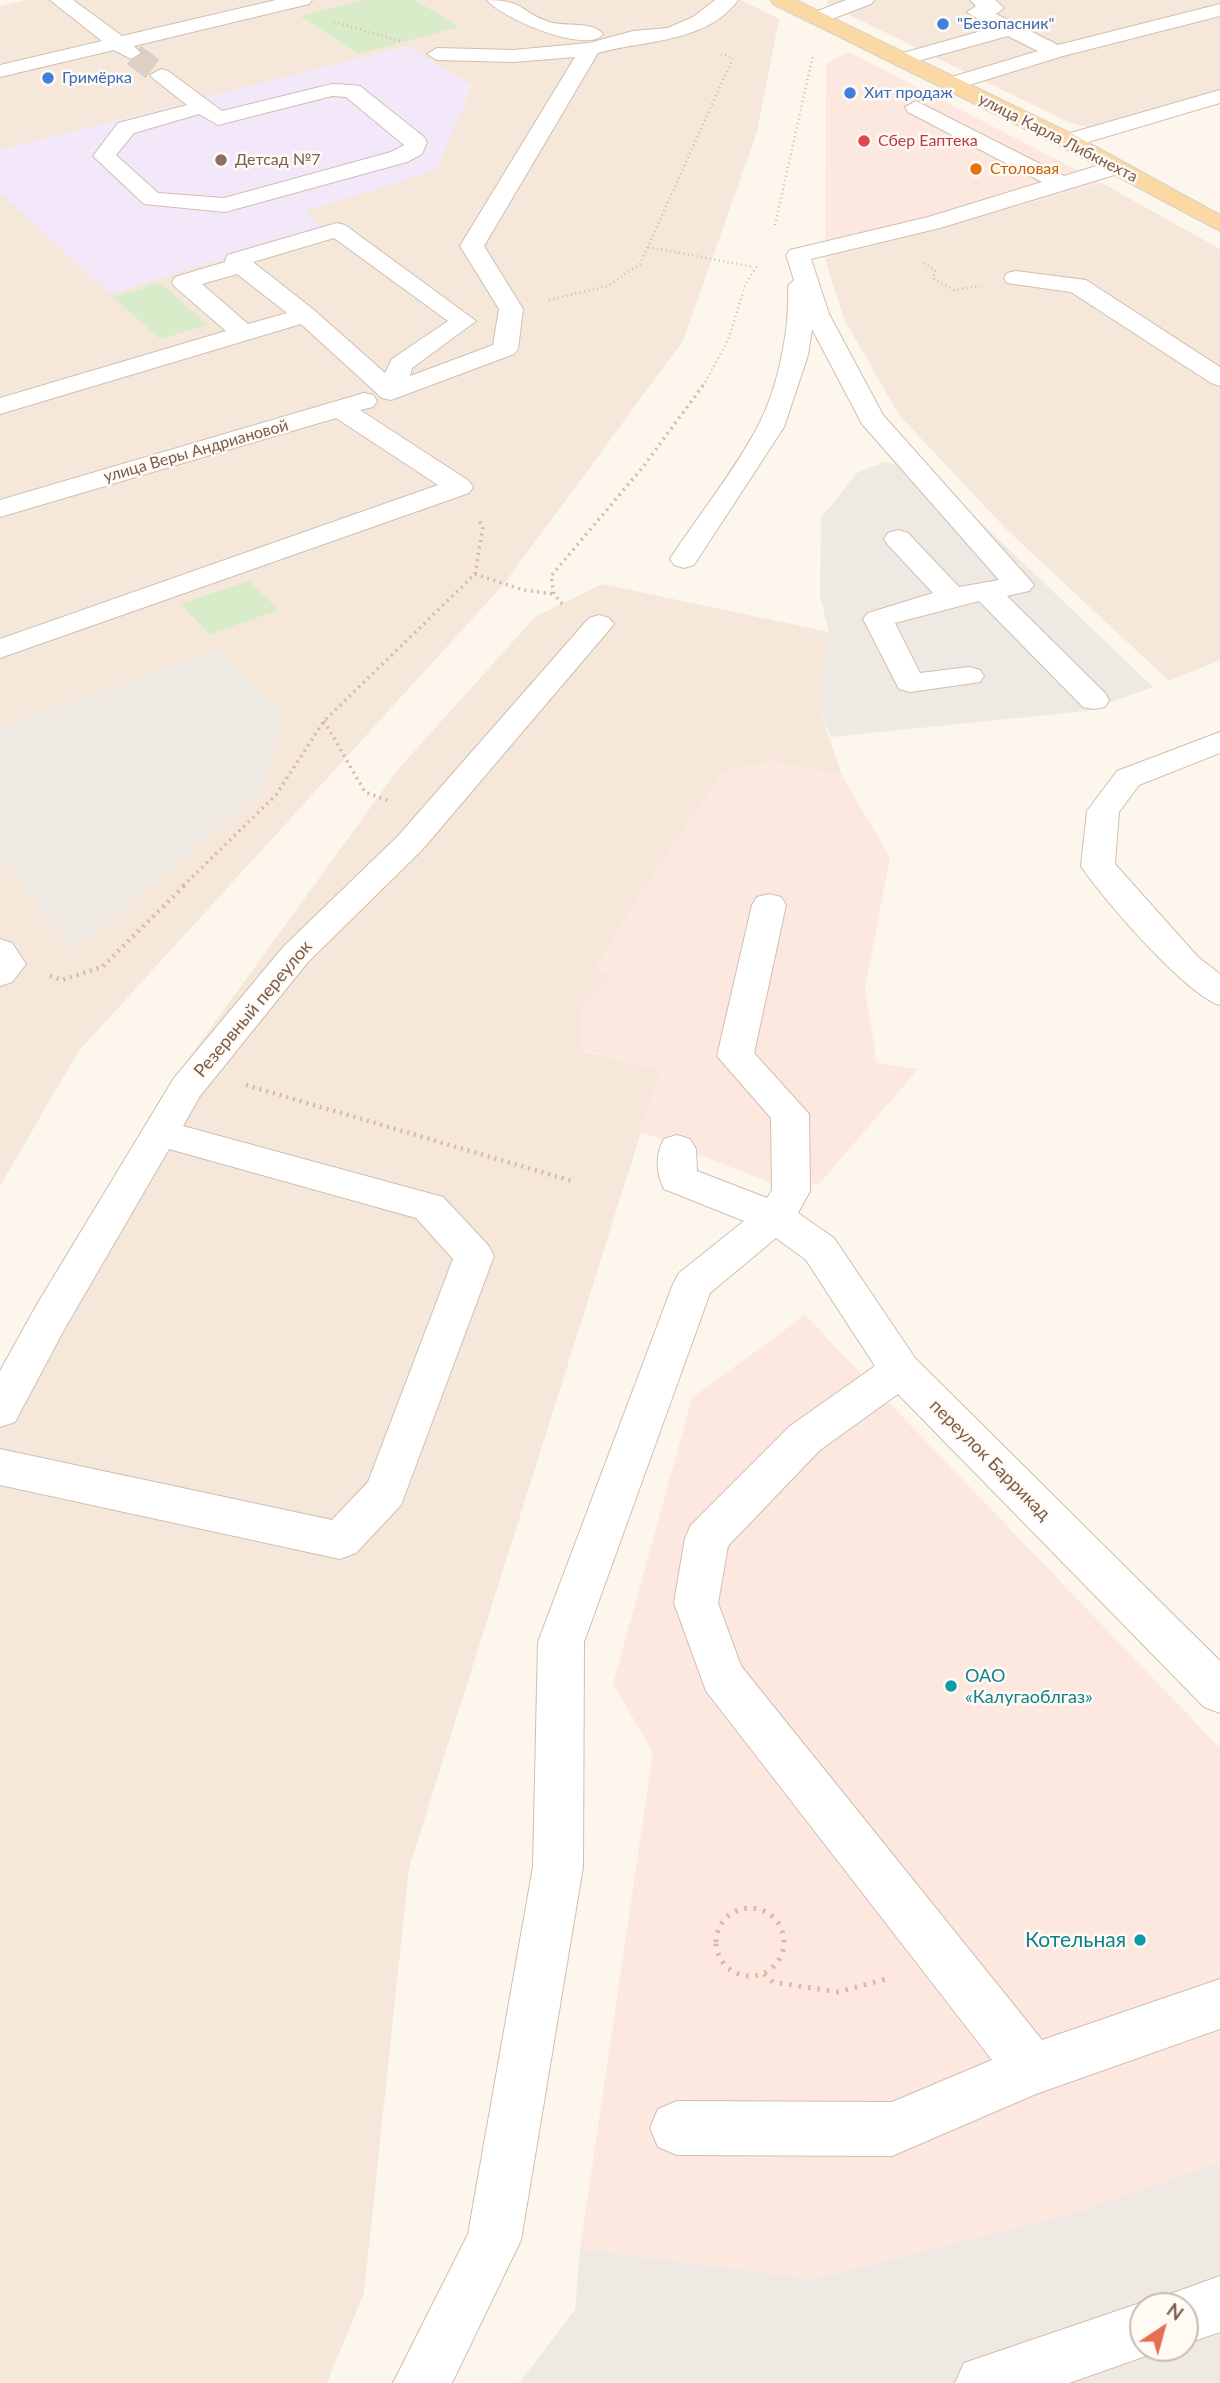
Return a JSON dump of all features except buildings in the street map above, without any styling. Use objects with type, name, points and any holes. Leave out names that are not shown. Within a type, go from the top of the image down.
[{"type":"main road","name":"улица Карла Либкнехта","points":[[780,0],[1068,141],[1220,224]]},
{"type":"street","points":[[60,0],[127,49]]},
{"type":"street","points":[[497,0],[544,27],[633,37],[672,34],[699,21],[728,0]]},
{"type":"street","points":[[817,18],[864,0]]},
{"type":"street","points":[[980,0],[995,8],[977,12],[1056,52]]},
{"type":"street","points":[[0,71],[127,49],[295,2]]},
{"type":"street","points":[[953,84],[1056,52],[1220,10]]},
{"type":"street","points":[[903,59],[1010,29]]},
{"type":"street","points":[[437,54],[513,56],[590,49],[633,37]]},
{"type":"street","points":[[511,309],[472,246],[590,49]]},
{"type":"street","points":[[161,75],[218,118],[332,90],[352,91],[416,142],[414,149],[399,157],[225,205],[152,199],[104,156],[126,128],[202,107]]},
{"type":"street","points":[[1068,141],[1220,96]]},
{"type":"street","points":[[916,107],[1061,183]]},
{"type":"street","points":[[798,256],[888,231],[932,223],[1116,167]]},
{"type":"street","points":[[337,230],[464,321],[401,364],[391,393],[305,315],[241,265],[235,261],[337,230]]},
{"type":"street","points":[[684,559],[771,427],[794,355],[802,315],[798,256]]},
{"type":"street","points":[[798,256],[817,314],[871,418],[1019,585],[952,597],[878,619],[910,683],[969,676]]},
{"type":"street","points":[[241,265],[184,282],[244,333]]},
{"type":"street","points":[[1016,278],[1077,285],[1220,378]]},
{"type":"street","name":"улица Веры Андриановой","points":[[0,509],[391,393],[505,349],[511,309]]},
{"type":"street","points":[[0,406],[305,315]]},
{"type":"street","points":[[340,409],[459,487]]},
{"type":"street","points":[[0,649],[459,487]]},
{"type":"street","points":[[898,539],[952,597]]},
{"type":"street","points":[[985,590],[1094,700]]},
{"type":"street","name":"Резервный переулок","points":[[0,1410],[50,1317],[187,1087],[296,954],[410,843],[598,624]]},
{"type":"street","points":[[1220,742],[1128,778],[1103,811],[1098,866],[1186,965],[1220,993]]},
{"type":"street","points":[[422,2383],[494,2240],[558,1867],[561,1642],[693,1284],[775,1217],[791,1191],[790,1114],[735,1056],[769,905]]},
{"type":"street","points":[[0,1467],[340,1540],[386,1492],[474,1256],[429,1207],[160,1133]]},
{"type":"street","name":"переулок Баррикад","points":[[677,1149],[678,1179],[775,1217],[820,1249],[900,1370],[1220,1692]]},
{"type":"street","points":[[900,1370],[805,1438],[707,1538],[695,1603],[722,1677],[1032,2069]]},
{"type":"street","points":[[677,2129],[892,2129],[1032,2069],[1220,2004]]},
{"type":"street","points":[[1199,2311],[1220,2304]]},
{"type":"street","points":[[984,2383],[1129,2335]]},
{"type":"path","points":[[295,2],[321,18],[412,43],[437,54]]},
{"type":"path","points":[[511,309],[608,286],[640,264],[733,58],[672,34]]},
{"type":"path","points":[[771,234],[776,223],[815,44]]},
{"type":"path","points":[[888,231],[909,247],[915,257],[935,270],[933,279],[954,290],[1016,278]]},
{"type":"path","points":[[648,247],[754,267],[760,256]]},
{"type":"path","points":[[598,624],[569,612],[554,594],[551,576],[662,446],[726,348],[738,306]]},
{"type":"path","points":[[3,963],[62,980],[102,967],[276,795],[324,721],[475,574],[483,527],[459,487]]},
{"type":"path","points":[[475,574],[523,590],[554,594]]},
{"type":"path","points":[[324,721],[365,792],[393,802],[410,843]]},
{"type":"path","points":[[201,1072],[572,1181]]},
{"type":"path","points":[[750,1908],[762,1911],[782,1929],[786,1942],[783,1955],[764,1974],[750,1976],[737,1973],[718,1953],[718,1927],[725,1917],[736,1910],[750,1908]]},
{"type":"path","points":[[764,1974],[773,1983],[838,1992],[948,1963]]},
{"type":"shaded area","points":[[26,0],[741,0],[779,19],[757,132],[683,341],[504,584],[78,1052],[0,1186],[0,6]]},
{"type":"shaded area","points":[[828,0],[1220,0],[1220,90],[1104,124],[1088,127],[1070,123],[827,4]]},
{"type":"shaded area","name":"Детсад №7","points":[[406,46],[472,85],[437,170],[305,211],[322,227],[110,294],[0,193],[0,150]]},
{"type":"shaded area","points":[[849,52],[1102,183],[825,259],[826,64]]},
{"type":"shaded area","points":[[1102,183],[1220,249],[1220,660],[1169,681],[1006,529],[899,415],[844,319],[825,259]]},
{"type":"shaded area","points":[[885,462],[930,474],[1153,687],[1087,711],[831,737],[819,707],[829,632],[820,596],[821,518],[858,472]]},
{"type":"shaded area","points":[[602,584],[829,632],[819,707],[842,775],[771,762],[724,772],[657,869],[595,969],[612,975],[583,1051],[661,1069],[409,1868],[364,2293],[327,2383],[0,2383],[0,1370],[170,1084],[399,768],[535,617]]},
{"type":"shaded area","points":[[219,650],[284,717],[260,792],[74,951],[6,864],[0,866],[0,727]]},
{"type":"shaded area","points":[[771,762],[842,775],[890,858],[865,989],[877,1063],[918,1069],[820,1183],[791,1191],[639,1131],[661,1069],[582,1050],[579,1008],[612,975],[594,970],[657,869],[724,772]]},
{"type":"shaded area","points":[[805,1315],[1220,1748],[1220,2162],[1074,2213],[814,2279],[580,2249],[653,1752],[613,1684],[692,1398]]},
{"type":"shaded area","points":[[1220,2162],[1220,2383],[519,2383],[575,2310],[580,2249],[814,2279],[1074,2213]]},
{"type":"green space","points":[[364,0],[415,0],[459,27],[358,54],[300,16]]},
{"type":"green space","points":[[160,283],[208,325],[160,339],[113,297]]},
{"type":"green space","points":[[249,581],[279,610],[209,634],[181,604]]},
{"type":"tunnel","points":[[134,55],[161,75]]},
{"type":"place","name":"\"Безопасник\"","points":[[943,24]]},
{"type":"place","name":"Гримёрка","points":[[48,78]]},
{"type":"place","name":"Хит продаж","points":[[850,93]]},
{"type":"place","name":"Сбер Еаптека","points":[[864,141]]},
{"type":"place","name":"Детсад №7","points":[[221,160]]},
{"type":"place","name":"Столовая","points":[[976,169]]},
{"type":"place","name":"ОАО «Калугаоблгаз»","points":[[951,1686]]},
{"type":"place","name":"Котельная","points":[[1140,1940]]}]
